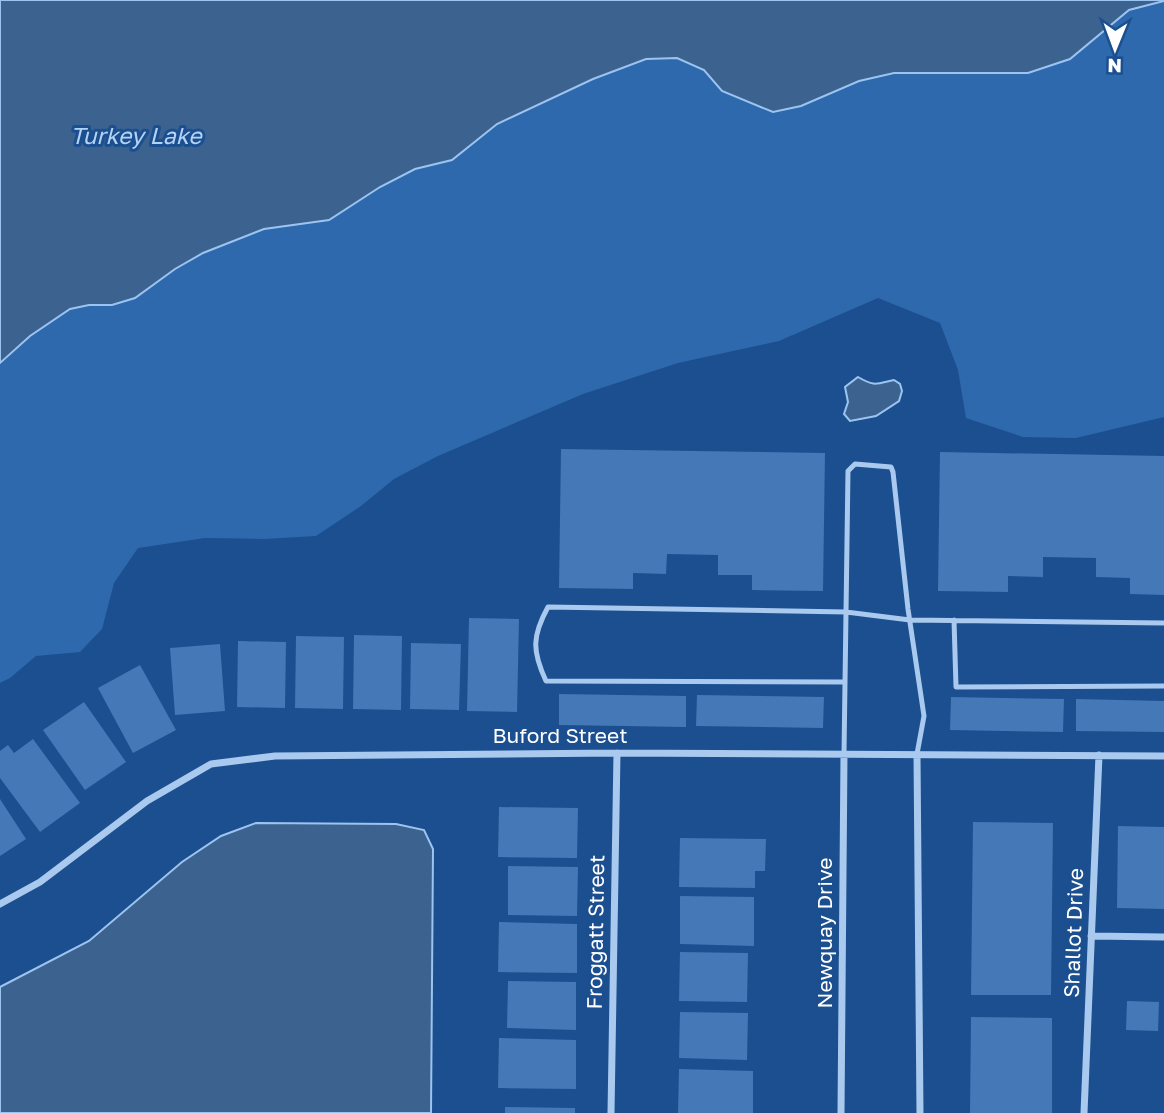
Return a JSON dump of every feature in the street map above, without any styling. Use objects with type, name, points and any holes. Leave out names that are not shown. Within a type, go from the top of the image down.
[{"type":"street","name":"Buford Street","points":[[0,904],[40,882],[147,801],[211,764],[275,756],[617,752],[1164,756]]},
{"type":"street","name":"Froggatt Street","points":[[611,1113],[617,752]]},
{"type":"street","name":"Newquay Drive","points":[[841,1113],[844,754]]},
{"type":"street","points":[[917,754],[920,1113]]},
{"type":"street","name":"Shallot Drive","points":[[1084,1113],[1099,755]]},
{"type":"street","points":[[1091,936],[1164,937]]},
{"type":"lane","points":[[844,754],[848,471],[855,464],[886,465],[891,467],[893,472],[924,716],[917,754]]},
{"type":"lane","points":[[845,682],[546,681],[535,658],[538,625],[548,607],[846,612],[910,620],[1164,623]]},
{"type":"lane","points":[[954,620],[956,687],[1164,686]]},
{"type":"shaded area","points":[[1164,1],[1164,417],[1076,438],[1023,437],[966,418],[958,370],[940,323],[878,298],[779,341],[678,363],[583,394],[438,456],[394,479],[361,506],[316,536],[205,538],[138,548],[114,583],[102,629],[80,652],[36,656],[0,683],[0,363],[30,336],[70,309],[89,305],[112,305],[203,253],[264,229],[329,220],[380,187],[415,169],[452,160],[497,124],[593,79],[646,59],[677,58],[704,70],[723,91],[801,106],[859,81],[894,73],[1029,73],[1070,59],[1129,10]]},
{"type":"water","name":"Turkey Lake","points":[[0,0],[1164,1],[1129,10],[1070,59],[1028,73],[894,73],[859,81],[801,106],[773,112],[722,91],[704,70],[677,58],[646,59],[593,79],[497,124],[452,160],[415,169],[380,187],[329,220],[264,229],[203,253],[175,269],[135,298],[112,305],[89,305],[70,309],[30,336],[0,363]]},
{"type":"water","points":[[858,377],[876,384],[894,380],[900,384],[902,391],[899,401],[876,416],[850,421],[844,414],[848,402],[845,387]]},
{"type":"water","points":[[256,823],[396,824],[424,830],[433,849],[431,1113],[0,1113],[0,987],[89,941],[182,862],[221,836]]},
{"type":"building","points":[[561,449],[825,453],[823,591],[752,590],[752,575],[718,575],[718,555],[667,554],[666,574],[633,573],[633,589],[559,588]]},
{"type":"building","points":[[940,452],[1164,456],[1164,595],[1130,594],[1130,578],[1096,577],[1096,558],[1043,557],[1043,577],[1008,576],[1008,592],[938,591]]},
{"type":"building","points":[[469,618],[519,619],[517,712],[467,711]]},
{"type":"building","points":[[354,635],[402,636],[401,710],[353,709]]},
{"type":"building","points":[[296,636],[344,637],[343,709],[295,708]]},
{"type":"building","points":[[238,641],[286,642],[285,708],[237,707]]},
{"type":"building","points":[[411,643],[461,644],[459,710],[410,709]]},
{"type":"building","points":[[220,644],[225,711],[175,715],[170,648]]},
{"type":"building","points":[[140,665],[176,730],[133,753],[98,688]]},
{"type":"building","points":[[559,694],[686,696],[686,727],[559,725]]},
{"type":"building","points":[[697,695],[824,697],[823,728],[696,726]]},
{"type":"building","points":[[951,697],[1064,699],[1063,732],[950,730]]},
{"type":"building","points":[[1076,699],[1164,701],[1164,732],[1076,731]]},
{"type":"building","points":[[84,702],[126,762],[85,790],[43,730]]},
{"type":"building","points":[[33,739],[80,803],[40,832],[0,778],[0,751],[8,745],[14,753]]},
{"type":"building","points":[[0,799],[26,839],[0,856]]},
{"type":"building","points":[[499,807],[578,808],[577,858],[498,857]]},
{"type":"building","points":[[973,822],[1053,823],[1051,995],[971,995]]},
{"type":"building","points":[[1118,826],[1164,827],[1164,909],[1117,908]]},
{"type":"building","points":[[680,838],[766,839],[765,871],[755,871],[755,888],[679,887]]},
{"type":"building","points":[[508,866],[578,867],[577,916],[508,915]]},
{"type":"building","points":[[680,896],[754,897],[754,946],[680,944]]},
{"type":"building","points":[[499,922],[577,924],[577,973],[498,972]]},
{"type":"building","points":[[680,952],[748,953],[747,1002],[679,1001]]},
{"type":"building","points":[[508,981],[576,982],[576,1030],[507,1028]]},
{"type":"building","points":[[1127,1001],[1159,1002],[1158,1031],[1126,1030]]},
{"type":"building","points":[[680,1012],[748,1013],[747,1060],[679,1058]]},
{"type":"building","points":[[971,1017],[1052,1018],[1052,1113],[970,1113]]},
{"type":"building","points":[[499,1038],[576,1040],[576,1089],[498,1088]]},
{"type":"building","points":[[679,1069],[753,1071],[753,1113],[678,1113]]},
{"type":"building","points":[[505,1107],[575,1108],[575,1113],[505,1113]]}]
